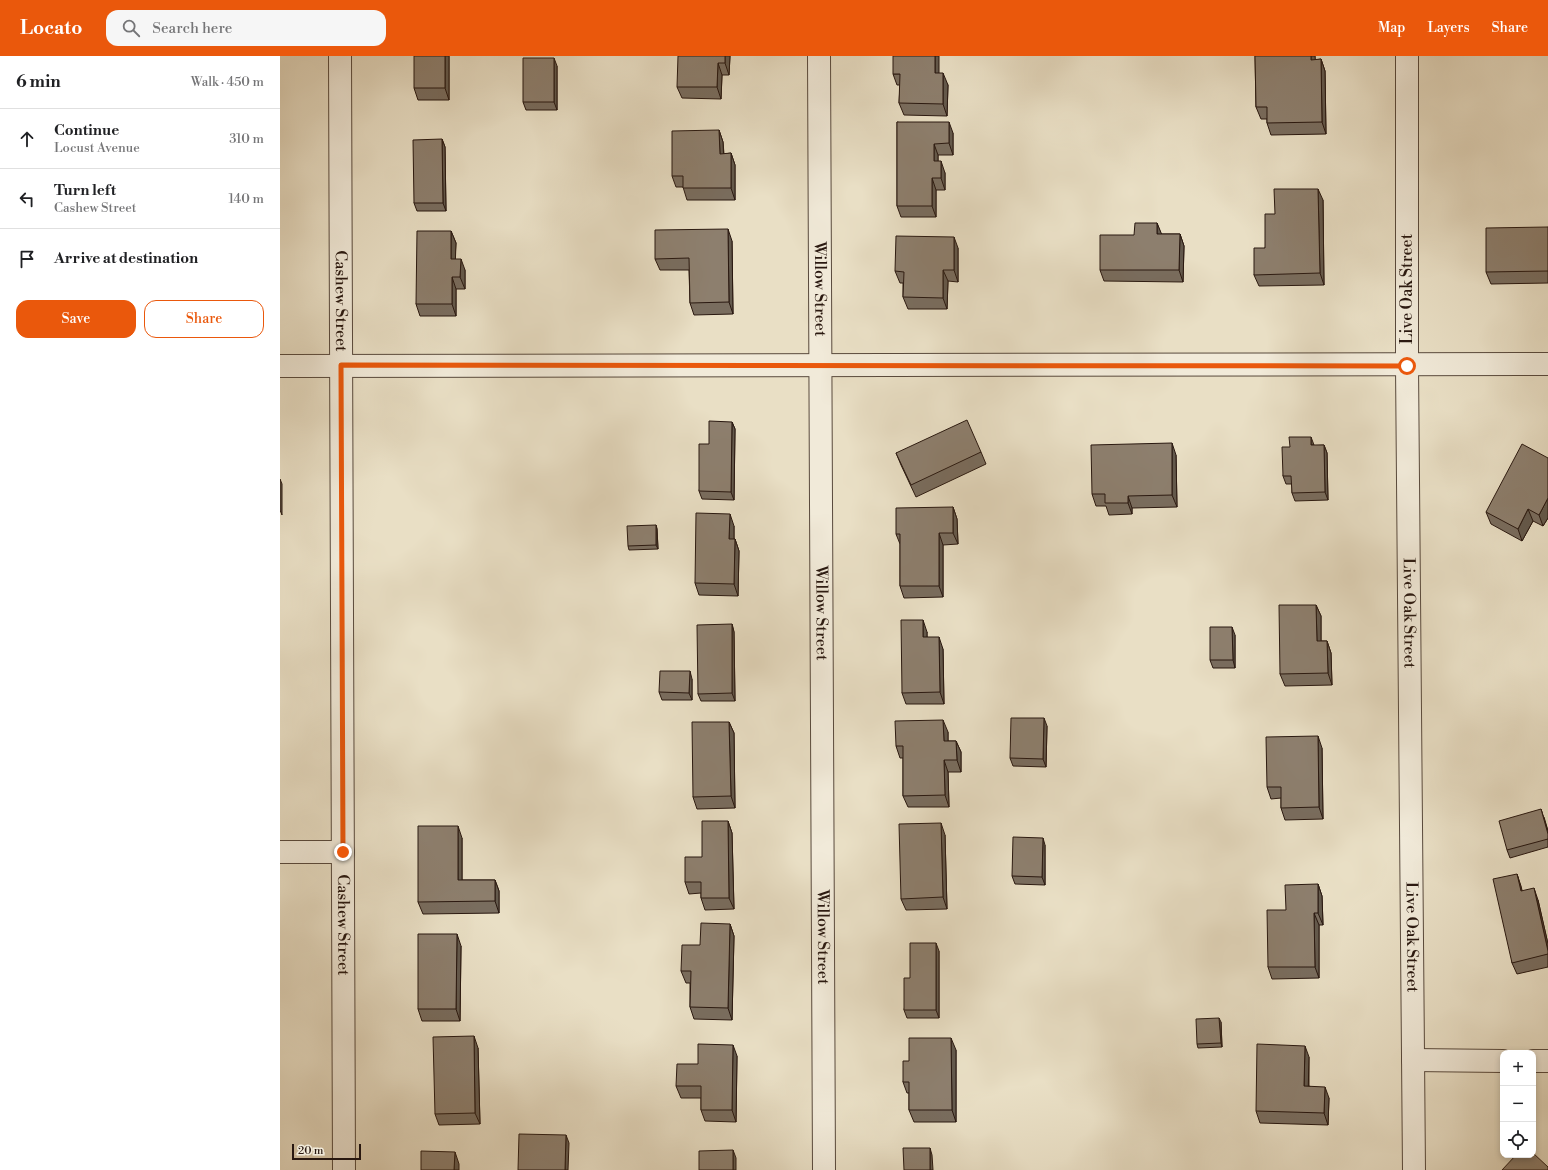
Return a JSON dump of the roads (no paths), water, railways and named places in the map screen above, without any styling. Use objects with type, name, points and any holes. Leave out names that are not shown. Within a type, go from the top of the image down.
[{"type":"street","name":"Cashew Street","points":[[340,56],[344,1170]]},
{"type":"street","name":"Willow Street","points":[[819,56],[824,1170]]},
{"type":"street","name":"Live Oak Street","points":[[1407,56],[1407,366],[1414,1170]]},
{"type":"street","points":[[280,366],[1407,366],[1548,364]]},
{"type":"street","points":[[280,852],[343,852]]},
{"type":"street","points":[[1414,1060],[1500,1061]]},
{"type":"street","points":[[1536,1061],[1548,1061]]}]
